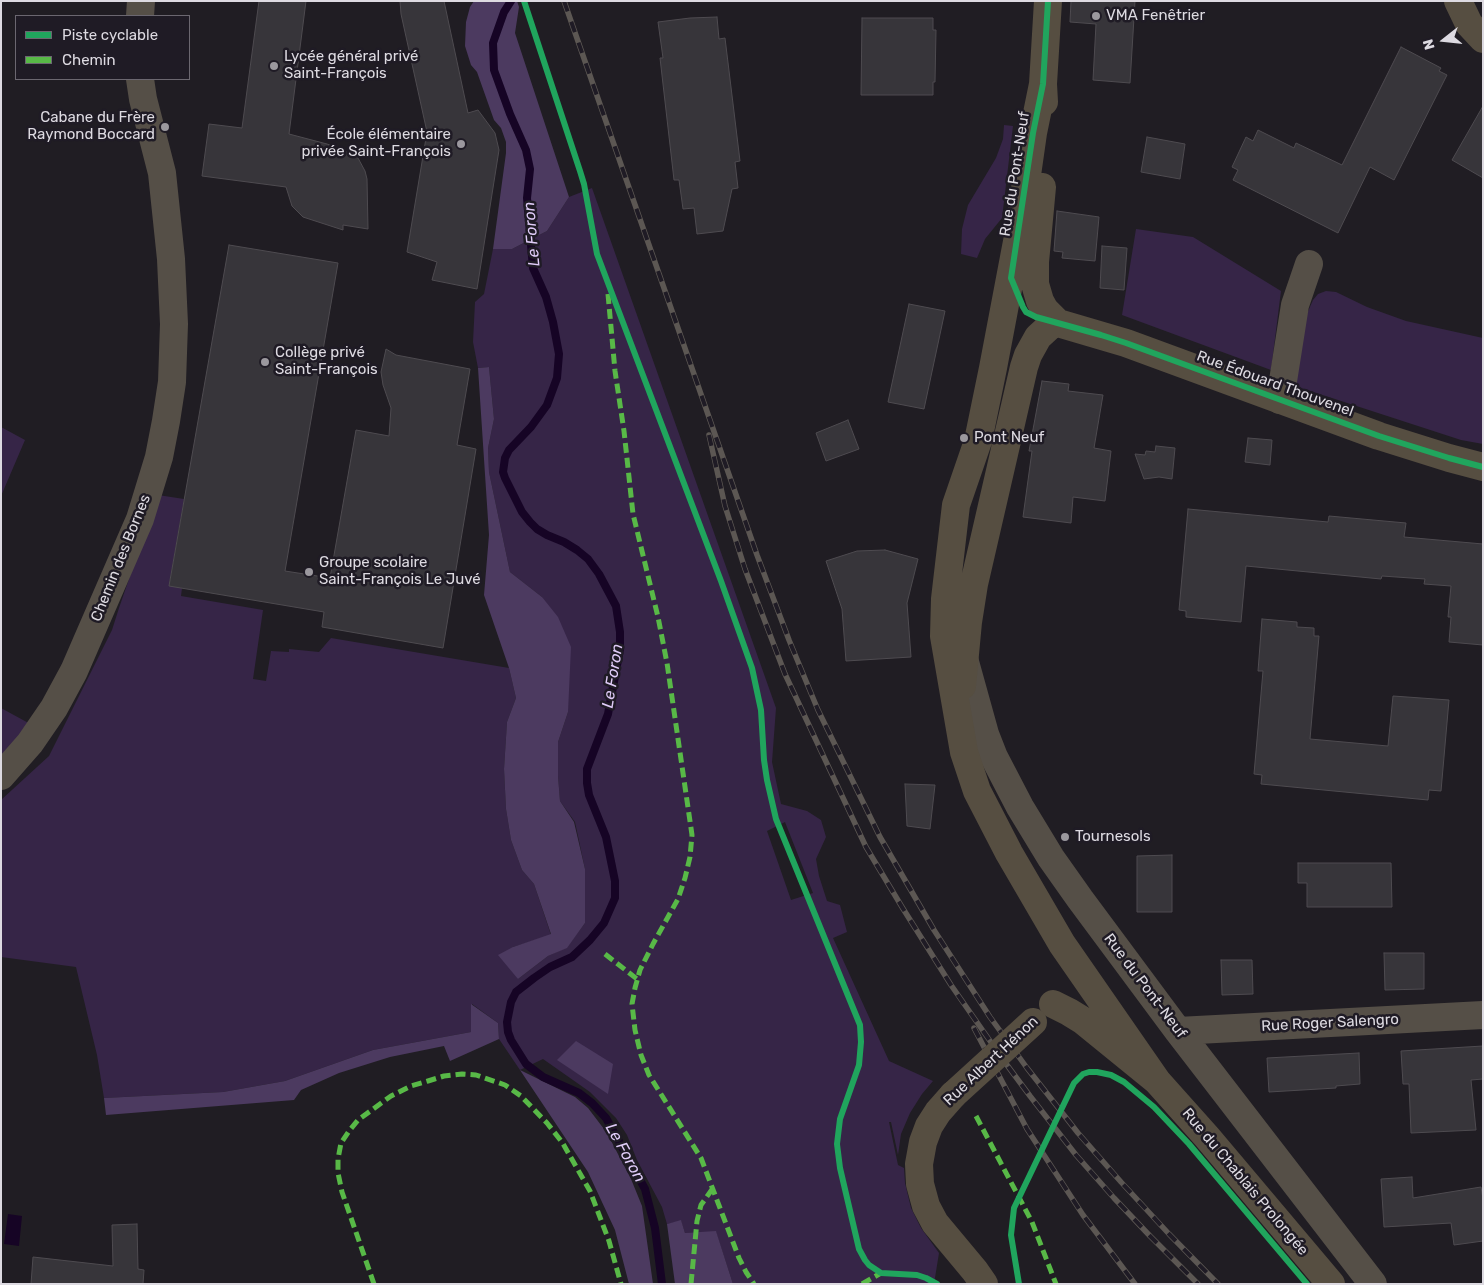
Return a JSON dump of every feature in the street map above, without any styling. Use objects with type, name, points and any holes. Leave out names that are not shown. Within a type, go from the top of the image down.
[{"type":"street","points":[[140,15],[141,1]]},
{"type":"street","name":"Rue du Pont-Neuf","points":[[959,723],[972,593],[1022,375],[1028,355],[1038,337],[1044,330],[1058,323],[1051,317],[1040,301],[1035,273],[1045,143],[1043,84],[1048,1]]},
{"type":"street","points":[[1458,1],[1470,24],[1483,39]]},
{"type":"street","name":"Chemin des Bornes","points":[[1,776],[30,742],[54,708],[74,671],[140,520],[159,457],[172,382],[174,324],[171,259],[162,172],[140,80]]},
{"type":"street","name":"Rue du Pont-Neuf","points":[[1043,84],[1033,133],[1017,241],[978,441],[956,505],[945,598],[944,636],[964,752],[977,791],[1009,853],[1062,944]]},
{"type":"street","points":[[1280,400],[1295,306],[1309,264]]},
{"type":"street","name":"Rue Édouard Thouvenel","points":[[1058,323],[1126,343],[1396,441],[1483,467]]},
{"type":"street","points":[[956,505],[965,520],[990,518]]},
{"type":"street","name":"Rue du Pont-Neuf","points":[[965,662],[985,734],[994,756],[1020,807],[1063,876],[1178,1031],[1373,1284]]},
{"type":"street","name":"Rue Albert Hénon","points":[[984,1284],[935,1223],[926,1206],[920,1184],[919,1164],[923,1142],[929,1126],[953,1095],[1053,1004],[1065,988],[1068,976],[1067,956],[1062,944]]},
{"type":"street","name":"Rue du Chablais Prolongée","points":[[1062,944],[1157,1081],[1207,1137],[1330,1284]]},
{"type":"street","name":"Rue du Chablais Prolongée","points":[[1053,1004],[1082,1020],[1157,1081]]},
{"type":"street","name":"Rue Roger Salengro","points":[[1178,1031],[1483,1015]]},
{"type":"shaded area","points":[[474,1],[517,1],[519,7],[515,33],[569,197],[547,231],[512,249],[493,249],[506,142],[501,128],[494,120],[477,72],[471,65],[465,46],[466,22],[470,7]]},
{"type":"shaded area","points":[[1004,125],[1013,126],[1002,218],[985,239],[977,258],[961,254],[962,229],[968,205],[996,158],[1003,139]]},
{"type":"shaded area","points":[[592,188],[776,708],[772,762],[781,804],[807,811],[821,820],[826,837],[816,859],[819,876],[827,901],[840,905],[847,932],[833,938],[889,1061],[933,1081],[910,1113],[901,1134],[898,1155],[891,1122],[889,1122],[898,1165],[904,1168],[905,1183],[911,1208],[921,1228],[939,1253],[934,1284],[733,1284],[716,1232],[685,1233],[681,1221],[667,1224],[662,1207],[637,1160],[627,1135],[616,1118],[590,1092],[543,1059],[520,1070],[499,1039],[498,1023],[472,1004],[471,1032],[373,1050],[285,1081],[223,1092],[104,1098],[97,1055],[76,967],[1,957],[1,800],[49,756],[112,630],[158,495],[184,499],[169,585],[182,588],[181,596],[263,610],[253,679],[266,681],[271,651],[289,652],[289,649],[319,652],[331,638],[509,668],[516,698],[507,722],[504,769],[506,809],[511,840],[522,870],[534,884],[551,935],[513,947],[518,979],[548,956],[567,947],[585,923],[585,869],[575,822],[560,801],[558,742],[568,712],[542,597],[510,572],[489,472],[488,448],[494,419],[489,367],[478,368],[473,342],[475,302],[484,294],[493,249],[512,249],[547,231],[569,197]],"holes":[[[785,822],[813,893],[791,900],[767,831]]]},
{"type":"shaded area","points":[[1136,229],[1193,237],[1281,291],[1271,370],[1122,315]]},
{"type":"shaded area","points":[[1326,291],[1336,292],[1367,307],[1406,321],[1483,338],[1483,444],[1461,440],[1295,386],[1306,316],[1313,300],[1318,294]]},
{"type":"shaded area","points":[[489,367],[494,419],[488,448],[489,472],[510,572],[542,597],[558,617],[571,647],[568,712],[558,742],[558,776],[560,801],[574,822],[585,869],[585,923],[567,948],[548,956],[518,979],[498,955],[513,947],[551,934],[534,884],[522,870],[511,840],[506,809],[504,769],[507,722],[516,698],[509,668],[484,595],[489,535],[478,368]]},
{"type":"shaded area","points":[[1,427],[25,440],[1,496]]},
{"type":"shaded area","points":[[1,708],[34,726],[1,763]]},
{"type":"shaded area","points":[[471,1004],[498,1023],[499,1039],[450,1061],[444,1046],[390,1057],[339,1073],[301,1090],[294,1100],[106,1115],[104,1098],[223,1092],[285,1081],[373,1050],[471,1032]]},
{"type":"shaded area","points":[[576,1041],[613,1064],[608,1094],[557,1060]]},
{"type":"shaded area","points":[[520,1070],[575,1097],[588,1108],[607,1133],[631,1179],[642,1206],[653,1284],[629,1284],[615,1230],[588,1172]]},
{"type":"shaded area","points":[[8,1214],[22,1216],[19,1246],[4,1244]]},
{"type":"shaded area","points":[[681,1220],[685,1233],[716,1231],[733,1284],[675,1284],[667,1224]]},
{"type":"building","points":[[259,1],[306,1],[289,134],[327,144],[358,158],[367,179],[368,229],[343,225],[343,230],[303,217],[292,206],[286,187],[202,176],[209,124],[242,128]]},
{"type":"building","name":"École élémentaire privée Saint-François","points":[[400,1],[444,1],[468,113],[478,110],[495,133],[499,150],[477,289],[432,280],[437,262],[407,252],[427,132],[401,14]]},
{"type":"building","points":[[1071,1],[1135,1],[1130,83],[1093,80],[1096,24],[1070,22]]},
{"type":"building","points":[[717,17],[719,39],[725,38],[740,161],[735,162],[738,188],[732,189],[723,231],[697,234],[694,208],[683,209],[679,180],[674,180],[660,58],[663,58],[658,22]]},
{"type":"building","points":[[862,18],[933,18],[933,30],[936,30],[933,95],[861,95]]},
{"type":"building","points":[[1401,47],[1441,68],[1439,71],[1447,75],[1394,180],[1370,167],[1338,233],[1233,180],[1238,170],[1232,167],[1246,137],[1253,141],[1258,130],[1294,148],[1296,143],[1342,165]]},
{"type":"building","points":[[1483,106],[1483,178],[1452,160]]},
{"type":"building","points":[[1147,137],[1185,144],[1180,179],[1141,172]]},
{"type":"building","points":[[1057,211],[1099,217],[1095,261],[1062,258],[1063,252],[1054,251]]},
{"type":"building","points":[[229,245],[338,263],[285,571],[330,578],[356,430],[389,436],[391,408],[383,385],[381,372],[386,349],[396,355],[470,369],[457,445],[476,449],[443,648],[322,627],[324,612],[169,586]]},
{"type":"building","points":[[1102,246],[1127,248],[1124,290],[1100,288]]},
{"type":"building","points":[[909,304],[945,311],[924,409],[888,402]]},
{"type":"building","points":[[1042,381],[1069,384],[1068,391],[1103,395],[1094,448],[1111,451],[1105,501],[1073,497],[1071,523],[1023,517],[1032,451],[1029,451]]},
{"type":"building","points":[[848,420],[859,449],[826,461],[816,433]]},
{"type":"building","points":[[1248,438],[1272,440],[1270,465],[1245,462]]},
{"type":"building","points":[[1156,446],[1175,448],[1172,479],[1159,477],[1144,479],[1135,454],[1145,455],[1146,451],[1155,452]]},
{"type":"building","points":[[1188,509],[1328,522],[1329,516],[1406,523],[1404,537],[1483,544],[1483,645],[1449,642],[1451,617],[1448,617],[1451,586],[1424,584],[1425,579],[1382,576],[1381,579],[1246,566],[1241,622],[1186,617],[1186,611],[1179,610]]},
{"type":"building","points":[[885,550],[918,559],[907,603],[911,657],[846,661],[842,609],[826,561],[857,551]]},
{"type":"building","points":[[1262,619],[1297,622],[1297,627],[1314,628],[1314,636],[1319,636],[1310,739],[1388,746],[1393,696],[1449,700],[1441,791],[1429,790],[1428,800],[1261,784],[1262,775],[1254,774],[1263,671],[1258,671]]},
{"type":"building","points":[[905,784],[935,785],[930,829],[907,826]]},
{"type":"building","points":[[1172,855],[1172,912],[1137,912],[1137,856]]},
{"type":"building","points":[[1298,863],[1391,863],[1392,907],[1307,907],[1307,883],[1298,883]]},
{"type":"building","points":[[1384,953],[1424,953],[1424,989],[1385,990]]},
{"type":"building","points":[[1221,960],[1252,960],[1253,994],[1222,995]]},
{"type":"building","points":[[1483,1046],[1483,1079],[1471,1080],[1476,1130],[1411,1133],[1409,1084],[1403,1084],[1401,1051]]},
{"type":"building","points":[[1359,1053],[1360,1084],[1336,1086],[1336,1088],[1269,1092],[1267,1058]]},
{"type":"building","points":[[1412,1177],[1413,1198],[1481,1187],[1483,1199],[1483,1241],[1454,1245],[1451,1223],[1384,1227],[1381,1179]]},
{"type":"building","points":[[137,1224],[138,1269],[144,1270],[143,1284],[31,1284],[33,1257],[113,1266],[112,1225]]},
{"type":"waterway","name":"Le Foron","points":[[511,1],[504,12],[493,43],[494,70],[526,150],[530,169],[527,198],[533,268],[546,297],[559,354],[557,378],[547,405],[531,427],[509,450],[505,458],[503,472],[522,512],[530,522],[547,535],[577,550],[588,559],[599,574],[616,606],[620,632],[620,649],[608,714],[587,769],[589,795],[606,837],[615,881],[615,898],[604,923],[590,940],[572,957],[550,967],[516,992],[511,1002],[507,1022],[508,1032],[526,1064],[543,1077],[579,1093],[606,1118],[645,1189],[655,1228],[662,1284]]},
{"type":"railway","points":[[564,1],[757,555],[789,640],[818,710],[880,837],[934,930],[990,1017],[1027,1068],[1078,1133],[1121,1182],[1218,1284]]},
{"type":"railway","points":[[709,435],[725,506],[745,569],[785,674],[866,847],[951,985],[1030,1096],[1076,1155],[1114,1198],[1198,1284]]},
{"type":"railway","points":[[974,1028],[1027,1129],[1083,1215],[1135,1284]]},
{"type":"marked path","points":[[608,294],[615,371],[633,514],[667,663],[692,835],[690,857],[678,899],[640,970],[632,1004],[635,1030],[641,1055],[649,1075],[701,1158],[739,1258],[754,1284]]},
{"type":"marked path","points":[[605,954],[637,979]]},
{"type":"marked path","points":[[374,1284],[342,1192],[338,1173],[341,1143],[358,1120],[391,1096],[411,1086],[444,1076],[462,1074],[476,1075],[505,1085],[521,1096],[562,1142],[590,1191],[609,1241],[621,1284]]},
{"type":"marked path","points":[[976,1116],[1032,1222],[1056,1284]]},
{"type":"marked path","points":[[691,1284],[697,1221],[701,1205],[713,1188]]},
{"type":"marked path","points":[[862,1284],[881,1273]]},
{"type":"cycle path","points":[[524,1],[584,184],[597,254],[752,668],[761,710],[767,780],[776,819],[860,1025],[859,1065],[840,1119],[837,1144],[840,1168],[859,1249],[869,1265],[881,1273],[917,1275],[937,1284]]},
{"type":"cycle path","points":[[1048,1],[1043,84],[1033,133],[1011,278],[1026,312],[1036,317],[1126,343],[1379,436],[1483,467]]},
{"type":"cycle path","points":[[1019,1284],[1011,1235],[1014,1208],[1074,1083],[1083,1074],[1089,1072],[1111,1075],[1124,1082],[1154,1107],[1189,1144],[1307,1284]]},
{"type":"place","name":"VMA Fenêtrier","points":[[1096,16]]},
{"type":"place","name":"Lycée général privé Saint-François","points":[[274,66]]},
{"type":"place","name":"Cabane du Frère Raymond Boccard","points":[[165,127]]},
{"type":"place","name":"École élémentaire privée Saint-François","points":[[461,144]]},
{"type":"place","name":"Collège privé Saint-François","points":[[265,362]]},
{"type":"place","name":"Pont Neuf","points":[[964,438]]},
{"type":"place","name":"Groupe scolaire Saint-François Le Juvé","points":[[309,572]]},
{"type":"place","name":"Tournesols","points":[[1065,837]]}]
